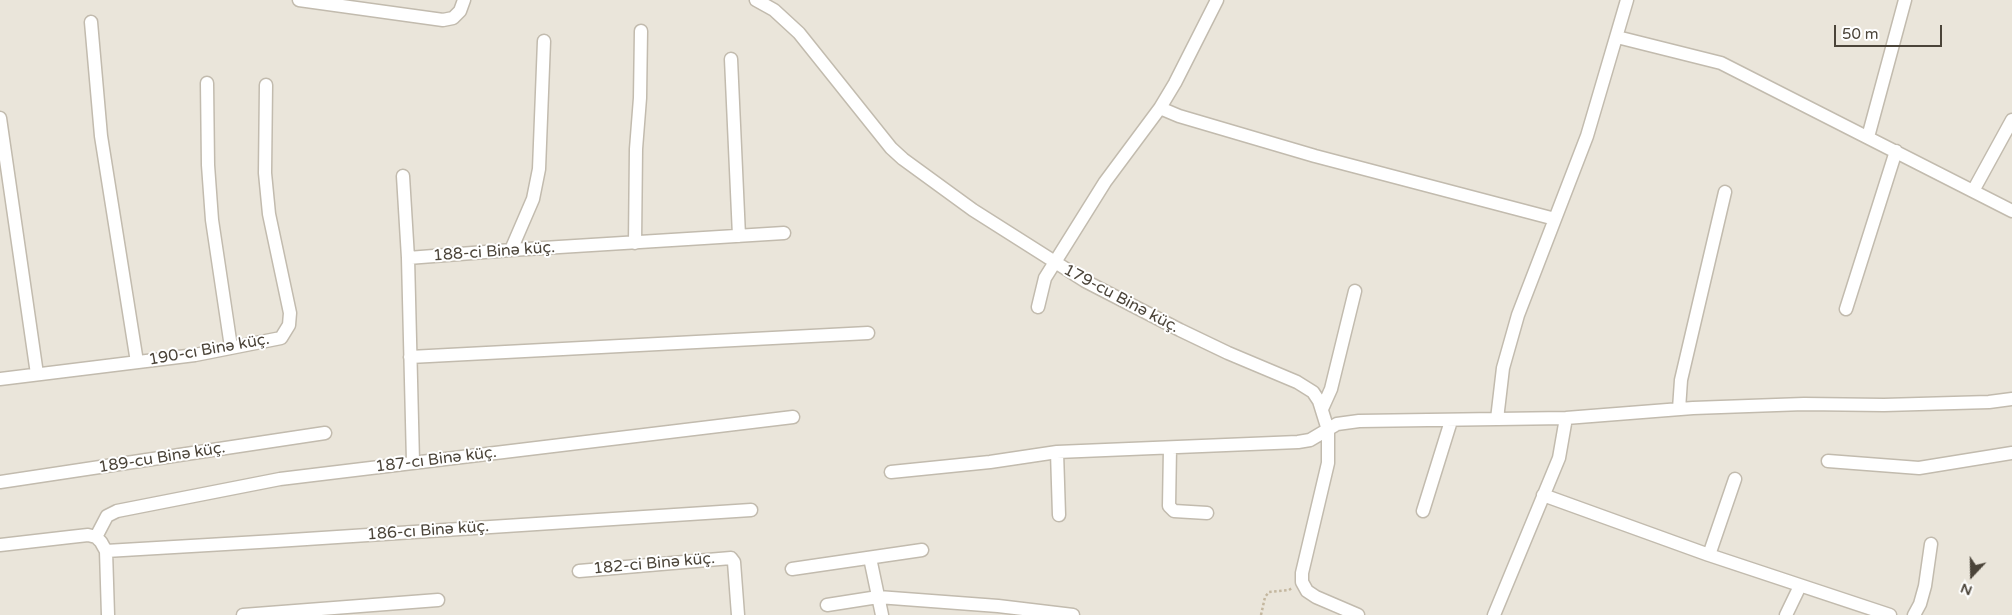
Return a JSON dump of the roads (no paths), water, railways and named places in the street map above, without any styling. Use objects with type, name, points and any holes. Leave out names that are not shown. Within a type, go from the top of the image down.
[{"type":"street","points":[[299,0],[443,20],[453,18],[460,12],[464,0]]},
{"type":"street","name":"179-cu Binə küç.","points":[[756,0],[774,10],[800,33],[886,143],[903,159],[973,210],[1085,281],[1180,330],[1228,353],[1297,382],[1313,392],[1322,409],[1328,430],[1328,463],[1302,573],[1302,582],[1307,591],[1316,597],[1358,615]]},
{"type":"street","points":[[1038,307],[1045,278],[1105,182],[1160,108],[1180,75],[1217,0]]},
{"type":"street","points":[[1497,419],[1503,368],[1518,316],[1587,136],[1627,0]]},
{"type":"street","points":[[1868,137],[1905,0]]},
{"type":"street","points":[[91,22],[101,136],[137,362]]},
{"type":"street","points":[[635,243],[635,176],[640,98],[641,31]]},
{"type":"street","points":[[1617,37],[1721,63],[2012,211]]},
{"type":"street","points":[[511,250],[528,213],[538,177],[544,41]]},
{"type":"street","points":[[731,58],[739,236]]},
{"type":"street","points":[[207,83],[208,165],[212,220],[231,347]]},
{"type":"street","name":"190-cı Binə küç.","points":[[0,379],[195,355],[281,338],[289,325],[290,313],[269,214],[265,174],[266,85]]},
{"type":"street","points":[[1160,108],[1179,116],[1315,156],[1555,219]]},
{"type":"street","points":[[0,118],[37,374]]},
{"type":"street","points":[[1974,191],[2012,120]]},
{"type":"street","points":[[1846,308],[1896,151]]},
{"type":"street","points":[[403,176],[408,258],[413,462]]},
{"type":"street","points":[[1679,408],[1681,380],[1725,192]]},
{"type":"street","name":"188-ci Binə küç.","points":[[408,258],[784,233]]},
{"type":"street","points":[[1322,409],[1331,389],[1355,291]]},
{"type":"street","points":[[410,357],[868,333]]},
{"type":"street","points":[[891,472],[973,464],[1057,452],[1298,442],[1310,440],[1337,424],[1359,421],[1566,418],[1679,408],[1970,402],[2012,399]]},
{"type":"street","name":"187-cı Binə küç.","points":[[96,537],[107,516],[117,511],[280,479],[793,417]]},
{"type":"street","points":[[1494,615],[1559,458],[1566,418]]},
{"type":"street","points":[[1423,511],[1451,421]]},
{"type":"street","name":"189-cu Binə küç.","points":[[0,482],[324,434]]},
{"type":"street","points":[[1170,448],[1169,506],[1174,511],[1207,513]]},
{"type":"street","points":[[1057,452],[1060,515]]},
{"type":"street","points":[[1828,461],[1919,468],[2012,453]]},
{"type":"street","points":[[1709,555],[1735,479]]},
{"type":"street","points":[[1543,495],[1709,555],[1890,615]]},
{"type":"street","name":"186-cı Binə küç.","points":[[106,551],[276,542],[751,510]]},
{"type":"street","points":[[0,545],[88,535],[96,537],[106,551],[108,615]]},
{"type":"street","points":[[1914,615],[1920,604],[1925,586],[1931,544]]},
{"type":"street","points":[[792,569],[922,550]]},
{"type":"street","name":"182-ci Binə küç.","points":[[579,571],[731,558],[734,562],[738,615]]},
{"type":"street","points":[[870,558],[882,615]]},
{"type":"street","points":[[1786,615],[1800,586]]},
{"type":"street","points":[[827,605],[878,597],[998,606],[1073,615]]},
{"type":"street","points":[[243,615],[438,600]]}]
